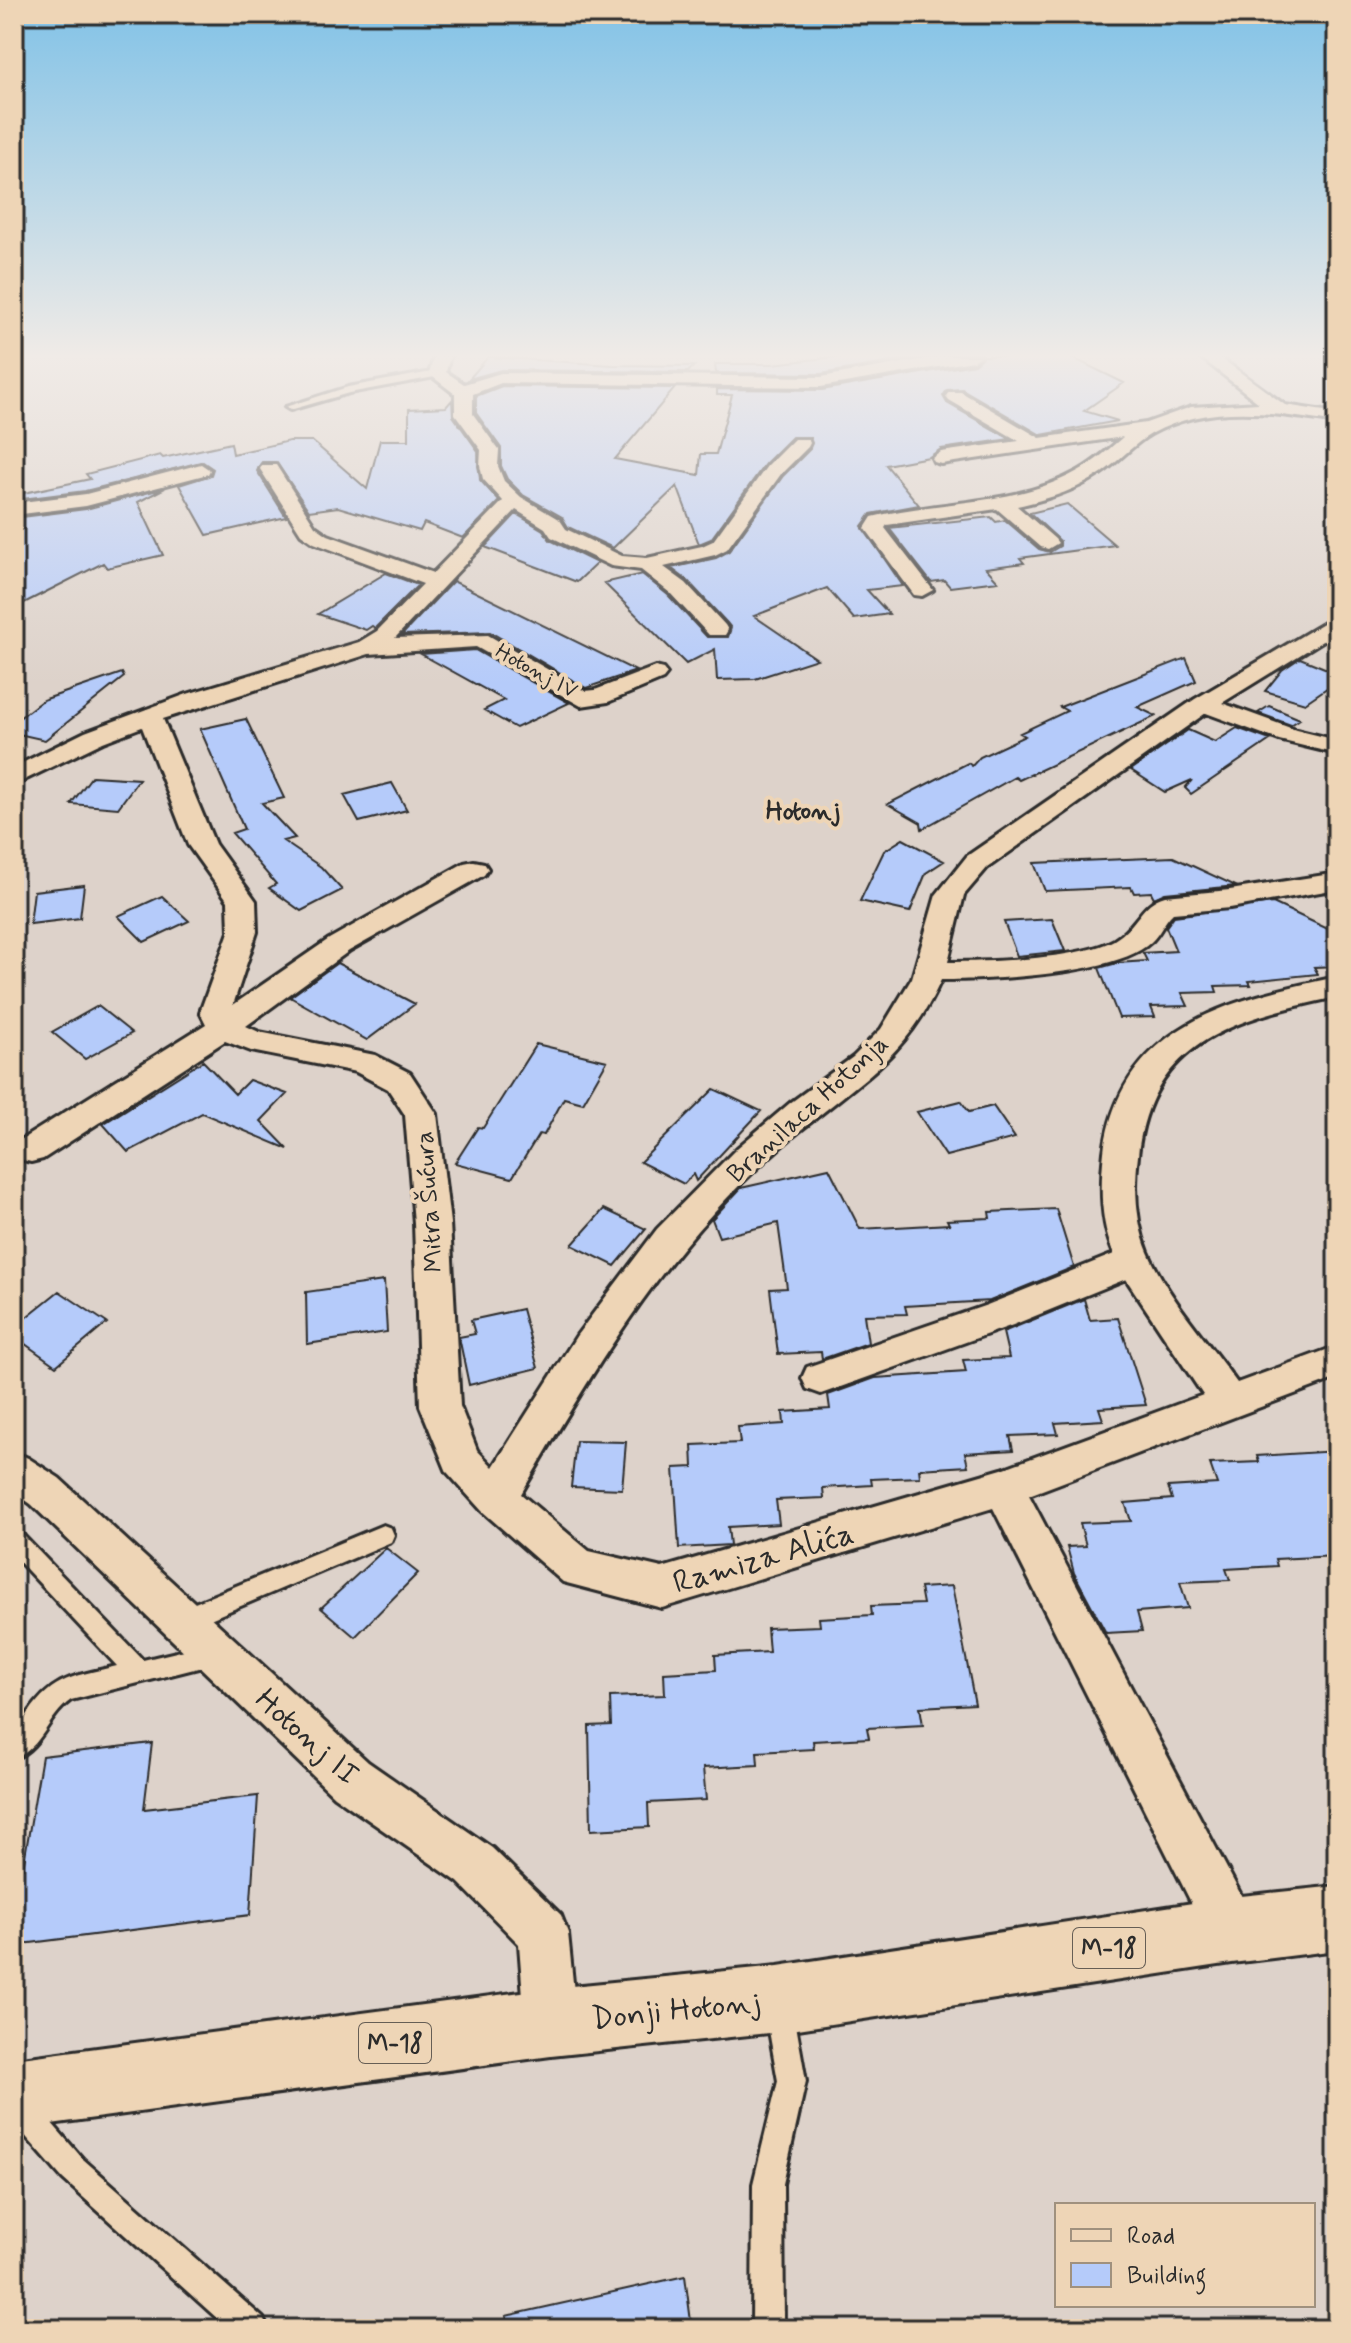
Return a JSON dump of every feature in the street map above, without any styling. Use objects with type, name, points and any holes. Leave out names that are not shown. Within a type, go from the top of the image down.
[{"type":"main road","name":"Donji Hotonj","points":[[14,2094],[551,2022],[778,1999],[1232,1930],[1337,1918]]},
{"type":"street","points":[[487,465],[490,477],[514,501],[553,524],[558,533],[618,562],[647,564],[708,551],[720,545],[779,465]]},
{"type":"street","points":[[922,590],[875,528],[879,521],[1002,503],[1052,490],[1081,477],[1097,465]]},
{"type":"street","points":[[269,469],[308,530],[321,539],[401,566],[437,582]]},
{"type":"street","points":[[14,509],[59,508],[92,502],[201,470]]},
{"type":"street","name":"Hotonj IV","points":[[367,647],[385,636],[514,501]]},
{"type":"street","points":[[1002,503],[1048,543]]},
{"type":"street","points":[[647,564],[678,588],[717,630]]},
{"type":"street","name":"Branilaca Hotonja","points":[[496,1498],[578,1363],[636,1280],[700,1204],[768,1140],[882,1047],[916,1002],[935,953],[944,904],[954,883],[977,862],[1203,704],[1337,622]]},
{"type":"street","name":"Hotonj IV","points":[[150,717],[195,699],[367,647],[480,640],[581,699],[600,697],[655,674]]},
{"type":"street","points":[[1203,704],[1288,735],[1337,747]]},
{"type":"street","points":[[14,777],[94,737],[150,717],[202,845],[242,901],[243,932],[215,1012],[223,1027]]},
{"type":"street","points":[[31,1150],[223,1027],[339,945],[474,869]]},
{"type":"street","points":[[928,971],[1000,971],[1069,961],[1120,949],[1141,936],[1165,905],[1244,897],[1337,881]]},
{"type":"street","points":[[1229,1402],[1134,1261],[1122,1229],[1119,1159],[1127,1115],[1141,1083],[1163,1055],[1195,1030],[1276,999],[1337,987]]},
{"type":"street","name":"Mitra Šućura","points":[[223,1027],[251,1041],[364,1063],[399,1081],[421,1114],[432,1223],[440,1406],[461,1460],[496,1498]]},
{"type":"street","points":[[821,1378],[1000,1315],[1134,1261]]},
{"type":"street","name":"Ramiza Alića","points":[[496,1498],[578,1568],[662,1588],[1003,1487],[1337,1362]]},
{"type":"street","name":"Hotonj II","points":[[14,1470],[45,1491],[351,1779],[475,1865],[543,1933],[551,2022]]},
{"type":"street","points":[[1003,1487],[1232,1930]]},
{"type":"lane","points":[[181,1620],[383,1535]]},
{"type":"lane","points":[[14,1541],[139,1672]]},
{"type":"lane","points":[[14,1747],[26,1741],[56,1695],[217,1653]]},
{"type":"lane","points":[[768,2329],[768,2184],[792,2081],[778,1999]]},
{"type":"lane","points":[[14,2101],[73,2169],[252,2329]]},
{"type":"building","points":[[120,465],[189,465],[85,491],[14,500],[14,495],[90,479],[86,474]]},
{"type":"building","points":[[208,465],[260,465],[257,471],[286,517],[207,535],[179,485],[211,475],[213,469]]},
{"type":"building","points":[[278,465],[340,465],[367,489],[373,465],[479,465],[480,480],[499,501],[463,538],[424,523],[420,531],[338,507],[309,511]]},
{"type":"building","points":[[501,465],[648,465],[699,475],[700,465],[764,465],[711,539],[699,544],[677,486],[613,548],[568,527],[562,517],[523,495],[507,479]]},
{"type":"building","points":[[794,465],[886,465],[919,505],[871,514],[862,526],[903,586],[867,590],[889,614],[854,619],[827,588],[754,616],[817,659],[755,679],[717,680],[715,649],[686,664],[604,583],[642,574],[668,595],[707,637],[728,637],[731,628],[727,623],[688,581],[671,568],[716,558],[729,551]]},
{"type":"building","points":[[165,488],[138,502],[163,555],[107,568],[103,563],[14,608],[14,518],[86,509]]},
{"type":"building","points":[[1067,504],[1115,545],[1020,558],[1024,563],[986,568],[998,581],[950,587],[944,580],[931,582],[889,528],[991,517],[996,522],[1005,520],[1039,549],[1050,552],[1060,546],[1060,541],[1030,513]]},
{"type":"building","points":[[516,514],[543,530],[550,540],[597,563],[577,582],[485,547]]},
{"type":"building","points":[[386,573],[418,585],[375,628],[372,626],[366,630],[318,614]]},
{"type":"building","points":[[453,581],[636,671],[586,688],[490,632],[402,635]]},
{"type":"building","points":[[475,650],[569,703],[516,728],[484,710],[504,700],[421,654]]},
{"type":"building","points":[[1186,658],[1196,681],[1137,707],[1156,716],[1019,780],[1015,777],[922,829],[921,823],[888,804],[968,763],[972,766],[980,757],[1025,736],[1020,733],[1067,711],[1060,707]]},
{"type":"building","points":[[1300,658],[1337,673],[1337,681],[1305,703],[1265,691],[1282,670]]},
{"type":"building","points":[[122,673],[124,677],[45,740],[14,733],[14,722],[43,700]]},
{"type":"building","points":[[1269,706],[1300,719],[1291,725],[1258,713]]},
{"type":"building","points":[[246,719],[284,798],[262,803],[295,838],[283,841],[321,867],[342,890],[301,911],[269,888],[276,884],[232,833],[244,829],[200,729]]},
{"type":"building","points":[[1237,728],[1270,740],[1191,794],[1185,788],[1192,780],[1165,792],[1131,770],[1188,730],[1215,742]]},
{"type":"building","points":[[92,776],[139,779],[118,808],[71,804]]},
{"type":"building","points":[[392,783],[407,810],[359,822],[344,795]]},
{"type":"building","points":[[903,839],[944,861],[926,873],[910,912],[860,901],[884,851]]},
{"type":"building","points":[[1173,857],[1236,886],[1165,893],[1154,898],[1151,892],[1134,893],[1131,887],[1045,891],[1034,863]]},
{"type":"building","points":[[84,885],[80,918],[30,924],[34,891]]},
{"type":"building","points":[[162,896],[189,921],[144,942],[118,916]]},
{"type":"building","points":[[1273,903],[1328,929],[1337,944],[1337,966],[1314,967],[1318,974],[1249,981],[1251,985],[1215,986],[1217,992],[1182,993],[1188,1006],[1151,1007],[1155,1017],[1119,1018],[1099,968],[1147,961],[1143,953],[1176,951],[1166,927],[1174,916]]},
{"type":"building","points":[[1052,919],[1065,951],[1017,956],[1004,922]]},
{"type":"building","points":[[337,963],[415,1004],[367,1040],[290,997]]},
{"type":"building","points":[[98,1006],[132,1033],[85,1059],[52,1032]]},
{"type":"building","points":[[536,1044],[607,1061],[583,1103],[564,1098],[544,1135],[539,1134],[512,1178],[455,1163],[478,1127],[483,1128]]},
{"type":"building","points":[[203,1061],[235,1094],[249,1080],[287,1094],[261,1121],[288,1149],[202,1113],[128,1152],[103,1124]]},
{"type":"building","points":[[714,1089],[761,1111],[696,1181],[693,1174],[684,1184],[640,1162]]},
{"type":"building","points":[[961,1101],[969,1112],[993,1106],[1015,1138],[946,1156],[917,1112]]},
{"type":"building","points":[[829,1168],[860,1229],[949,1224],[947,1220],[990,1218],[989,1212],[1056,1209],[1074,1267],[990,1301],[905,1306],[907,1314],[864,1315],[868,1343],[822,1359],[821,1352],[778,1354],[770,1289],[787,1288],[778,1223],[719,1237],[712,1219],[741,1188]]},
{"type":"building","points":[[604,1209],[646,1229],[615,1266],[572,1245]]},
{"type":"building","points":[[384,1281],[387,1332],[307,1344],[306,1292]]},
{"type":"building","points":[[59,1291],[107,1323],[56,1366],[14,1336],[14,1327]]},
{"type":"building","points":[[1084,1299],[1090,1320],[1118,1318],[1146,1405],[1099,1408],[1103,1420],[1055,1423],[1058,1434],[1010,1436],[1013,1450],[965,1453],[968,1466],[919,1469],[920,1477],[871,1479],[872,1485],[823,1488],[824,1498],[776,1500],[779,1524],[728,1527],[730,1545],[679,1548],[674,1468],[693,1467],[692,1445],[740,1443],[738,1427],[784,1424],[783,1412],[830,1409],[828,1395],[875,1378],[966,1372],[963,1360],[1009,1358],[1003,1332]]},
{"type":"building","points":[[522,1309],[538,1368],[469,1385],[459,1337],[475,1334],[471,1320]]},
{"type":"building","points":[[576,1441],[626,1442],[622,1489],[571,1487]]},
{"type":"building","points":[[1337,1451],[1337,1556],[1275,1559],[1277,1566],[1226,1569],[1230,1580],[1180,1582],[1188,1608],[1137,1612],[1142,1631],[1106,1633],[1074,1573],[1067,1547],[1086,1546],[1080,1523],[1131,1521],[1125,1503],[1172,1499],[1168,1487],[1217,1484],[1210,1464],[1259,1462],[1257,1456]]},
{"type":"building","points":[[386,1548],[418,1573],[355,1637],[321,1608]]},
{"type":"building","points":[[952,1586],[975,1704],[920,1707],[923,1725],[867,1728],[869,1738],[813,1741],[814,1749],[757,1752],[758,1765],[703,1768],[706,1800],[648,1803],[649,1827],[591,1830],[589,1726],[611,1725],[610,1697],[665,1695],[664,1673],[716,1670],[715,1655],[769,1652],[767,1628],[820,1626],[819,1618],[872,1615],[871,1606],[923,1604],[920,1588]]},
{"type":"building","points":[[152,1743],[144,1809],[258,1796],[250,1915],[14,1945],[14,1869],[23,1868],[42,1756]]},
{"type":"building","points":[[685,2276],[692,2329],[508,2329],[506,2316]]},
{"type":"district","name":"Hotonj","points":[[803,810]]}]
